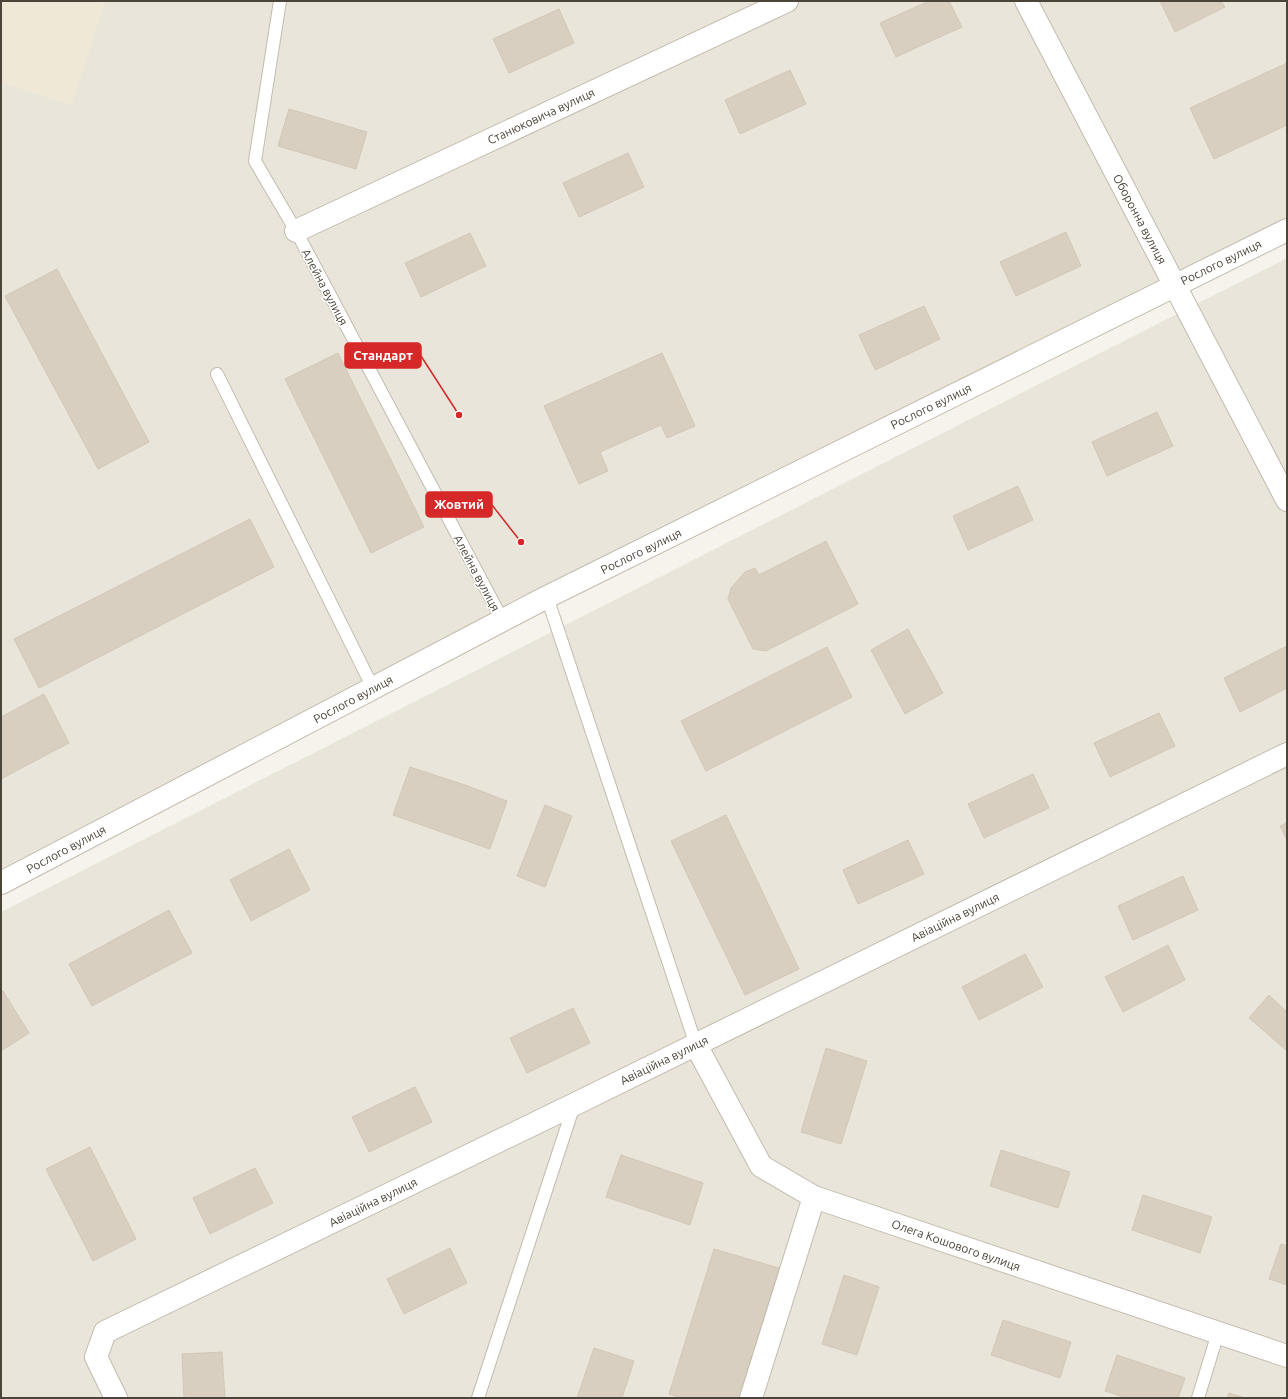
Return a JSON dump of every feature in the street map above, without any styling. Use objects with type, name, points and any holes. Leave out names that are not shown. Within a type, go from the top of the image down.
[{"type":"street","name":"Станюковича вулиця","points":[[296,231],[787,1]]},
{"type":"street","name":"Оборонна вулиця","points":[[1026,1],[1287,500]]},
{"type":"street","name":"Рослого вулиця","points":[[1,883],[547,597],[1287,230]]},
{"type":"street","name":"Авіаційна вулиця","points":[[116,1398],[96,1357],[104,1332],[696,1045],[1287,754]]},
{"type":"street","name":"Олега Кошового вулиця","points":[[696,1045],[761,1166],[814,1197],[1287,1356]]},
{"type":"street","points":[[751,1398],[814,1197]]},
{"type":"lane","name":"Алейна вулиця","points":[[280,1],[255,161],[296,231],[503,621]]},
{"type":"lane","points":[[217,374],[373,688]]},
{"type":"lane","points":[[547,597],[696,1045]]},
{"type":"lane","points":[[478,1398],[574,1104]]},
{"type":"lane","points":[[1198,1398],[1218,1333]]},
{"type":"shaded area","points":[[1,1],[1287,1],[1287,232],[1,871]]},
{"type":"shaded area","points":[[1,1],[105,1],[72,105],[1,83]]},
{"type":"shaded area","points":[[1287,258],[1287,1398],[1,1398],[1,912]]},
{"type":"building","points":[[929,1],[949,1],[962,27],[896,57],[880,23]]},
{"type":"building","points":[[1160,1],[1221,1],[1225,7],[1175,32]]},
{"type":"building","points":[[559,9],[574,43],[509,73],[493,39]]},
{"type":"building","points":[[1287,63],[1287,125],[1214,159],[1190,108]]},
{"type":"building","points":[[790,70],[806,104],[740,134],[725,100]]},
{"type":"building","points":[[289,109],[367,132],[356,169],[278,146]]},
{"type":"building","points":[[628,153],[644,187],[579,217],[563,183]]},
{"type":"building","points":[[1066,232],[1081,266],[1016,296],[1000,262]]},
{"type":"building","points":[[470,233],[486,266],[421,297],[405,263]]},
{"type":"building","points":[[57,269],[149,442],[98,469],[5,296]]},
{"type":"building","points":[[924,306],[940,339],[875,370],[859,335]]},
{"type":"building","points":[[338,353],[424,527],[371,553],[285,379]]},
{"type":"building","points":[[662,353],[695,426],[667,438],[661,425],[600,452],[608,471],[579,484],[544,406]]},
{"type":"building","points":[[1157,412],[1173,446],[1107,476],[1092,442]]},
{"type":"building","points":[[1018,486],[1033,520],[968,550],[953,516]]},
{"type":"building","points":[[250,519],[274,567],[39,688],[14,639]]},
{"type":"building","points":[[826,541],[858,604],[766,651],[753,649],[728,599],[731,588],[745,572],[755,568],[759,575]]},
{"type":"building","points":[[908,629],[943,693],[905,714],[871,650]]},
{"type":"building","points":[[1287,646],[1287,688],[1240,712],[1224,678]]},
{"type":"building","points":[[827,647],[852,697],[706,771],[681,721]]},
{"type":"building","points":[[44,694],[69,743],[1,779],[1,717]]},
{"type":"building","points":[[1159,713],[1175,746],[1110,777],[1094,743]]},
{"type":"building","points":[[410,767],[468,786],[507,801],[490,849],[393,815]]},
{"type":"building","points":[[1033,774],[1049,808],[984,838],[968,804]]},
{"type":"building","points":[[545,805],[572,816],[545,887],[517,876]]},
{"type":"building","points":[[726,815],[799,969],[745,995],[671,841]]},
{"type":"building","points":[[1287,823],[1287,840],[1280,826]]},
{"type":"building","points":[[908,840],[924,874],[858,904],[843,870]]},
{"type":"building","points":[[289,849],[310,890],[251,921],[230,880]]},
{"type":"building","points":[[1183,876],[1198,910],[1133,940],[1118,906]]},
{"type":"building","points":[[169,910],[192,953],[92,1006],[69,964]]},
{"type":"building","points":[[1168,945],[1185,980],[1123,1012],[1105,977]]},
{"type":"building","points":[[1025,954],[1043,987],[979,1020],[962,987]]},
{"type":"building","points":[[3,991],[29,1033],[1,1051],[1,993]]},
{"type":"building","points":[[1269,995],[1287,1012],[1286,1050],[1249,1018]]},
{"type":"building","points":[[573,1008],[590,1043],[527,1073],[510,1038]]},
{"type":"building","points":[[826,1048],[867,1061],[841,1144],[801,1132]]},
{"type":"building","points":[[415,1087],[432,1122],[369,1152],[352,1117]]},
{"type":"building","points":[[90,1147],[136,1239],[93,1261],[46,1169]]},
{"type":"building","points":[[1001,1150],[1070,1172],[1058,1208],[990,1186]]},
{"type":"building","points":[[621,1155],[703,1183],[690,1225],[606,1197]]},
{"type":"building","points":[[255,1168],[273,1203],[210,1234],[193,1198]]},
{"type":"building","points":[[1143,1195],[1212,1217],[1200,1253],[1132,1230]]},
{"type":"building","points":[[1281,1244],[1287,1246],[1287,1285],[1269,1279]]},
{"type":"building","points":[[450,1248],[467,1283],[404,1314],[387,1279]]},
{"type":"building","points":[[714,1249],[779,1268],[739,1398],[681,1398],[669,1394]]},
{"type":"building","points":[[844,1275],[879,1287],[857,1355],[822,1344]]},
{"type":"building","points":[[1003,1320],[1071,1342],[1060,1378],[991,1355]]},
{"type":"building","points":[[594,1348],[634,1361],[622,1398],[577,1398]]},
{"type":"building","points":[[222,1352],[225,1398],[184,1398],[182,1354]]},
{"type":"building","points":[[1117,1355],[1185,1378],[1178,1398],[1127,1398],[1105,1391]]},
{"type":"building","points":[[1229,1393],[1245,1398],[1227,1398]]},
{"type":"place","name":"Стандарт","points":[[459,415]]},
{"type":"place","name":"Жовтий","points":[[521,542]]}]
